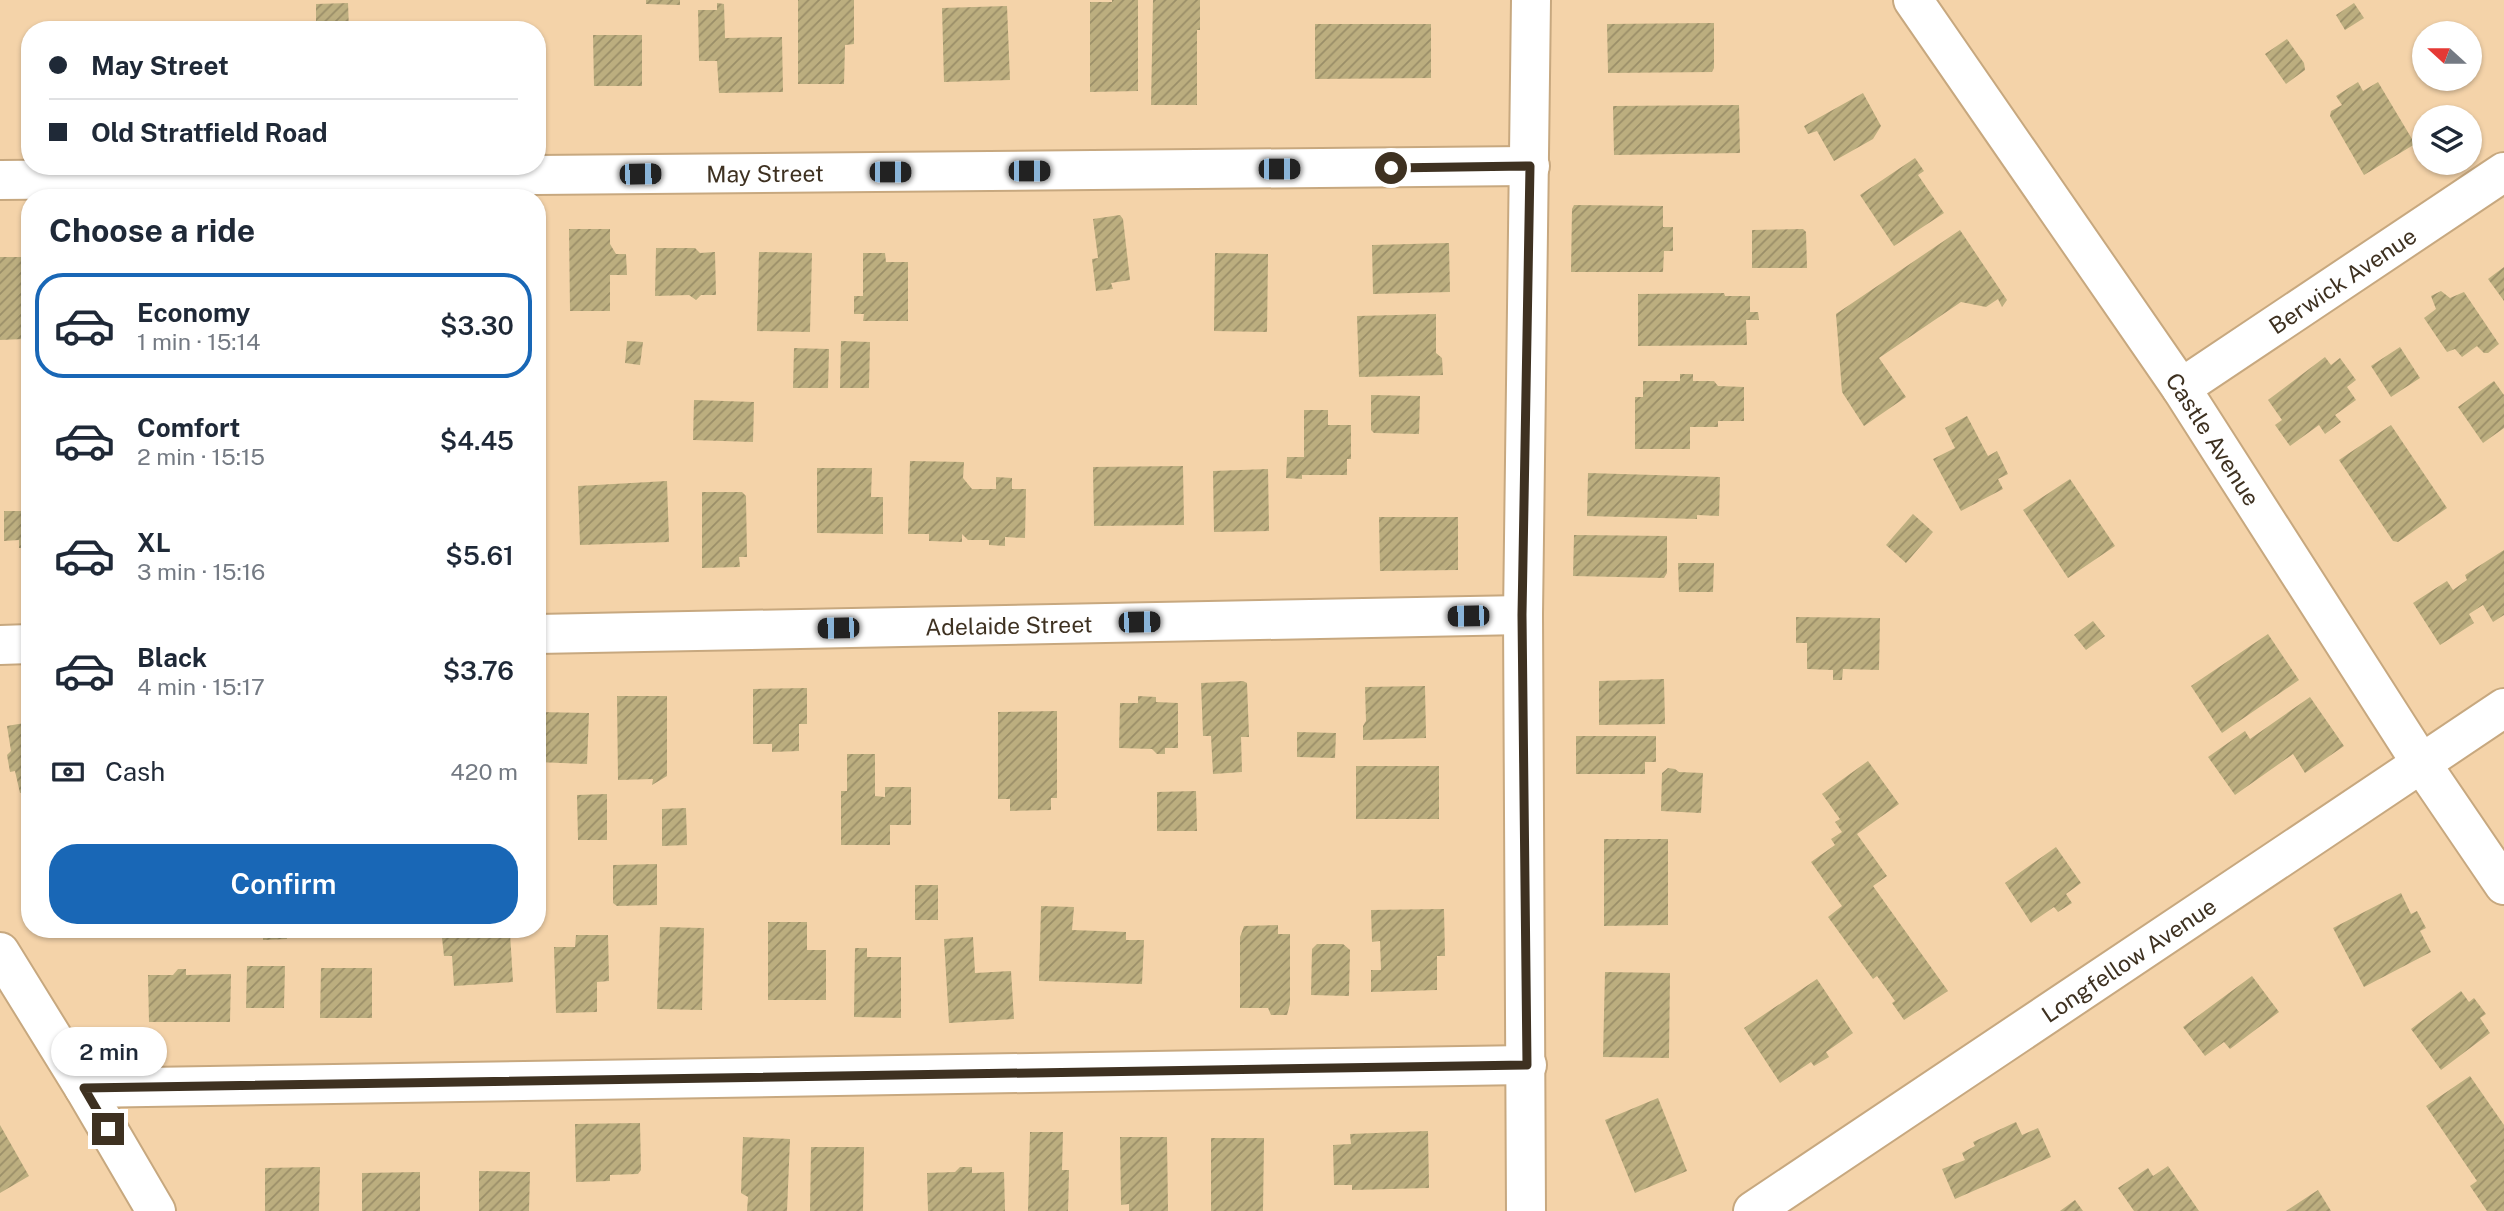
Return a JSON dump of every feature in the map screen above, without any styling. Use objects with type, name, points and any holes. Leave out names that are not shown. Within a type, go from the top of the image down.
[{"type":"street","points":[[1527,1211],[1522,615],[1531,0]]},
{"type":"street","name":"Castle Avenue","points":[[1913,0],[2181,388],[2421,763],[2504,885]]},
{"type":"street","name":"May Street","points":[[0,180],[1530,166]]},
{"type":"street","name":"Berwick Avenue","points":[[2181,388],[2504,172]]},
{"type":"street","name":"Adelaide Street","points":[[546,634],[1522,615]]},
{"type":"street","points":[[0,645],[21,644]]},
{"type":"street","name":"Longfellow Avenue","points":[[1753,1211],[2504,708]]},
{"type":"street","points":[[2,961],[84,1088],[156,1211]]},
{"type":"street","points":[[84,1088],[1527,1065]]},
{"type":"building","points":[[646,0],[680,0],[680,5],[646,4]]},
{"type":"building","points":[[798,0],[854,0],[854,44],[845,45],[844,84],[798,84]]},
{"type":"building","points":[[1138,0],[1138,91],[1090,92],[1090,2]]},
{"type":"building","points":[[1153,0],[1200,0],[1200,30],[1197,30],[1197,105],[1151,105]]},
{"type":"building","points":[[348,3],[349,21],[316,21],[316,4]]},
{"type":"building","points":[[717,3],[724,4],[725,38],[782,37],[783,92],[719,93],[717,61],[699,61],[698,10],[717,10]]},
{"type":"building","points":[[2354,3],[2364,18],[2345,30],[2336,15]]},
{"type":"building","points":[[1007,6],[1010,80],[944,82],[942,8]]},
{"type":"building","points":[[1714,23],[1712,72],[1608,73],[1607,24]]},
{"type":"building","points":[[1315,24],[1431,24],[1431,78],[1315,79]]},
{"type":"building","points":[[593,35],[642,35],[642,86],[594,86]]},
{"type":"building","points":[[2287,39],[2304,63],[2305,70],[2286,84],[2265,54]]},
{"type":"building","points":[[2358,82],[2363,91],[2378,82],[2412,139],[2412,146],[2364,175],[2330,116],[2331,111],[2342,105],[2336,96]]},
{"type":"building","points":[[1863,93],[1881,126],[1873,139],[1834,161],[1817,131],[1808,134],[1804,126]]},
{"type":"building","points":[[1739,105],[1740,153],[1614,155],[1613,106]]},
{"type":"building","points":[[1915,158],[1924,171],[1918,175],[1944,213],[1894,246],[1860,195]]},
{"type":"building","points":[[1574,205],[1663,206],[1663,227],[1673,227],[1673,251],[1664,251],[1663,272],[1571,272]]},
{"type":"building","points":[[1120,215],[1123,219],[1130,280],[1111,283],[1113,289],[1096,291],[1092,259],[1098,258],[1093,219]]},
{"type":"building","points":[[569,229],[610,229],[610,244],[616,254],[626,254],[627,275],[610,275],[610,311],[570,311]]},
{"type":"building","points":[[1803,229],[1806,232],[1807,268],[1752,268],[1752,230]]},
{"type":"building","points":[[1960,230],[2007,300],[2002,307],[1998,299],[1986,307],[1961,302],[1879,358],[1906,397],[1864,426],[1842,392],[1836,314]]},
{"type":"building","points":[[1449,243],[1450,292],[1373,294],[1372,245]]},
{"type":"building","points":[[656,248],[695,248],[700,253],[715,252],[716,295],[701,295],[696,300],[689,295],[655,296]]},
{"type":"building","points":[[759,252],[812,253],[810,332],[757,331]]},
{"type":"building","points":[[863,253],[885,253],[886,262],[908,262],[908,321],[863,321],[864,314],[854,314],[854,296],[863,296]]},
{"type":"building","points":[[1215,253],[1268,254],[1267,332],[1214,331]]},
{"type":"building","points":[[0,257],[21,257],[21,339],[0,340]]},
{"type":"building","points":[[2504,267],[2504,301],[2488,279]]},
{"type":"building","points":[[2441,291],[2450,298],[2464,292],[2499,344],[2488,353],[2484,353],[2477,346],[2462,357],[2455,349],[2447,352],[2424,318],[2436,309],[2431,296]]},
{"type":"building","points":[[1724,293],[1725,296],[1750,296],[1750,312],[1758,312],[1759,320],[1746,320],[1747,345],[1638,346],[1638,294]]},
{"type":"building","points":[[1436,314],[1436,353],[1442,358],[1443,375],[1359,377],[1357,316]]},
{"type":"building","points":[[627,341],[643,342],[640,365],[625,363]]},
{"type":"building","points":[[841,341],[870,342],[869,388],[840,388]]},
{"type":"building","points":[[2400,347],[2420,378],[2391,397],[2371,366]]},
{"type":"building","points":[[794,348],[829,349],[828,388],[793,388]]},
{"type":"building","points":[[2325,357],[2331,365],[2340,358],[2356,380],[2347,387],[2356,400],[2335,415],[2341,422],[2325,434],[2319,425],[2290,446],[2275,425],[2282,420],[2268,400]]},
{"type":"building","points":[[1680,374],[1693,374],[1693,381],[1714,381],[1718,386],[1744,387],[1744,421],[1718,421],[1718,427],[1690,427],[1690,449],[1635,449],[1635,397],[1643,397],[1643,381],[1680,381]]},
{"type":"building","points":[[2494,381],[2504,395],[2504,428],[2483,443],[2458,407]]},
{"type":"building","points":[[1371,395],[1420,396],[1419,434],[1374,433],[1371,430]]},
{"type":"building","points":[[694,400],[754,402],[753,442],[693,440]]},
{"type":"building","points":[[1304,410],[1328,410],[1328,425],[1351,425],[1351,459],[1347,459],[1347,475],[1302,475],[1302,479],[1286,478],[1287,457],[1304,457]]},
{"type":"building","points":[[1967,416],[1988,456],[1997,451],[2008,474],[1998,479],[2003,489],[1961,511],[1933,459],[1955,448],[1945,428]]},
{"type":"building","points":[[2391,425],[2447,508],[2398,542],[2393,541],[2339,460]]},
{"type":"building","points":[[910,461],[964,462],[963,478],[972,489],[996,489],[996,477],[1012,478],[1012,489],[1026,489],[1025,538],[1005,537],[1005,546],[989,545],[989,540],[968,540],[962,534],[962,542],[929,541],[929,534],[908,534]]},
{"type":"building","points":[[1183,466],[1184,525],[1094,526],[1093,467]]},
{"type":"building","points":[[817,468],[872,468],[871,497],[883,497],[883,534],[817,533]]},
{"type":"building","points":[[1268,469],[1269,531],[1214,532],[1213,471]]},
{"type":"building","points":[[1588,473],[1720,477],[1719,516],[1697,515],[1697,519],[1587,516]]},
{"type":"building","points":[[2070,479],[2115,546],[2068,578],[2023,510]]},
{"type":"building","points":[[667,481],[669,542],[580,545],[578,486]]},
{"type":"building","points":[[702,492],[742,492],[746,496],[747,557],[739,557],[740,567],[702,568]]},
{"type":"building","points":[[4,511],[21,511],[21,548],[19,540],[4,541]]},
{"type":"building","points":[[1913,514],[1933,532],[1906,563],[1886,545]]},
{"type":"building","points":[[1379,517],[1458,517],[1458,570],[1380,571]]},
{"type":"building","points":[[1574,535],[1667,536],[1667,573],[1664,578],[1573,576]]},
{"type":"building","points":[[2504,550],[2504,615],[2493,622],[2483,605],[2469,614],[2474,623],[2440,645],[2413,603],[2447,581],[2453,590],[2467,580],[2465,575]]},
{"type":"building","points":[[1678,563],[1714,563],[1713,592],[1679,592]]},
{"type":"building","points":[[1796,617],[1880,618],[1879,670],[1843,669],[1842,680],[1833,680],[1833,670],[1807,669],[1807,643],[1796,643]]},
{"type":"building","points":[[2093,621],[2105,636],[2086,650],[2074,635]]},
{"type":"building","points":[[2268,634],[2299,680],[2222,733],[2191,686]]},
{"type":"building","points":[[1664,679],[1665,724],[1599,725],[1599,681]]},
{"type":"building","points":[[1201,683],[1247,683],[1249,737],[1241,737],[1242,772],[1213,774],[1211,736],[1203,736]]},
{"type":"building","points":[[1425,686],[1426,738],[1363,740],[1363,726],[1366,721],[1365,687]]},
{"type":"building","points":[[807,688],[807,724],[799,724],[799,751],[772,752],[772,744],[753,744],[753,689]]},
{"type":"building","points":[[617,696],[667,696],[667,776],[652,785],[653,779],[618,780]]},
{"type":"building","points":[[1138,696],[1156,697],[1156,702],[1178,703],[1178,748],[1165,748],[1165,754],[1157,754],[1152,749],[1119,748],[1120,703],[1138,703]]},
{"type":"building","points":[[2310,697],[2344,746],[2305,773],[2293,754],[2235,795],[2208,757],[2245,731],[2250,739]]},
{"type":"building","points":[[1057,711],[1057,798],[1051,798],[1051,810],[1010,811],[1010,799],[998,799],[998,712]]},
{"type":"building","points":[[546,712],[589,713],[587,764],[546,762]]},
{"type":"building","points":[[21,724],[21,793],[15,771],[10,772],[7,755],[11,751],[7,726]]},
{"type":"building","points":[[1297,732],[1336,733],[1335,758],[1297,757]]},
{"type":"building","points":[[1576,736],[1656,736],[1656,762],[1645,762],[1645,774],[1576,774]]},
{"type":"building","points":[[847,754],[875,754],[875,796],[885,797],[885,787],[911,787],[911,825],[890,825],[890,845],[841,845],[841,791],[847,791]]},
{"type":"building","points":[[1868,761],[1899,804],[1857,834],[1887,876],[1873,886],[1948,991],[1904,1020],[1892,1003],[1895,1001],[1877,976],[1873,979],[1828,917],[1842,906],[1811,862],[1835,845],[1831,839],[1842,832],[1835,822],[1840,819],[1822,794]]},
{"type":"building","points":[[1356,766],[1439,766],[1439,819],[1356,819]]},
{"type":"building","points":[[1668,768],[1679,772],[1703,773],[1701,813],[1661,811],[1662,773]]},
{"type":"building","points":[[1196,791],[1197,831],[1157,831],[1157,792]]},
{"type":"building","points":[[607,794],[607,840],[578,840],[577,795]]},
{"type":"building","points":[[686,808],[687,845],[662,846],[662,809]]},
{"type":"building","points":[[1604,839],[1668,839],[1668,925],[1604,926]]},
{"type":"building","points":[[2056,847],[2081,883],[2066,894],[2072,903],[2058,912],[2054,907],[2031,923],[2005,883]]},
{"type":"building","points":[[657,864],[657,905],[617,906],[613,903],[613,865]]},
{"type":"building","points":[[915,885],[938,885],[938,920],[915,920]]},
{"type":"building","points":[[2401,893],[2411,914],[2417,911],[2426,928],[2420,931],[2431,952],[2364,987],[2333,928]]},
{"type":"building","points":[[1041,906],[1074,907],[1072,930],[1126,932],[1126,940],[1144,940],[1142,984],[1039,981]]},
{"type":"building","points":[[1444,909],[1445,956],[1437,956],[1437,990],[1371,992],[1371,970],[1381,970],[1380,941],[1372,942],[1371,910]]},
{"type":"building","points":[[768,922],[807,922],[807,950],[826,950],[826,1000],[768,1000]]},
{"type":"building","points":[[1278,925],[1278,934],[1290,934],[1290,1004],[1287,1015],[1271,1015],[1268,1008],[1240,1008],[1240,937],[1244,926]]},
{"type":"building","points":[[660,927],[704,928],[702,1010],[657,1009]]},
{"type":"building","points":[[576,935],[608,935],[609,981],[597,982],[597,1012],[556,1013],[554,947],[575,947]]},
{"type":"building","points":[[973,937],[975,973],[1011,971],[1014,1019],[949,1023],[944,939]]},
{"type":"building","points":[[263,938],[287,939],[263,940]]},
{"type":"building","points":[[442,938],[510,938],[513,982],[454,986],[452,956],[444,956]]},
{"type":"building","points":[[1317,944],[1343,944],[1350,950],[1349,996],[1311,995],[1312,949]]},
{"type":"building","points":[[855,948],[867,948],[867,957],[901,957],[901,1018],[854,1017]]},
{"type":"building","points":[[247,966],[285,966],[284,1008],[246,1008]]},
{"type":"building","points":[[321,968],[372,968],[372,1018],[320,1018]]},
{"type":"building","points":[[178,969],[186,969],[186,975],[231,974],[230,1022],[149,1022],[148,975],[173,975]]},
{"type":"building","points":[[1605,972],[1670,973],[1669,1058],[1603,1057]]},
{"type":"building","points":[[2252,976],[2279,1012],[2230,1049],[2224,1042],[2205,1056],[2183,1027]]},
{"type":"building","points":[[1817,979],[1853,1033],[1826,1052],[1829,1057],[1814,1066],[1811,1062],[1780,1083],[1744,1028]]},
{"type":"building","points":[[2461,991],[2469,1002],[2474,998],[2486,1014],[2480,1018],[2490,1033],[2441,1070],[2411,1029]]},
{"type":"building","points":[[2470,1076],[2504,1125],[2504,1211],[2487,1211],[2470,1186],[2477,1181],[2426,1106]]},
{"type":"building","points":[[1658,1098],[1687,1171],[1635,1193],[1605,1120]]},
{"type":"building","points":[[2016,1122],[2022,1135],[2038,1128],[2051,1157],[1955,1199],[1942,1169],[1965,1160],[1962,1153],[1975,1146],[1973,1142]]},
{"type":"building","points":[[640,1123],[641,1170],[638,1174],[610,1175],[610,1181],[576,1182],[575,1124]]},
{"type":"building","points":[[0,1125],[29,1176],[0,1193]]},
{"type":"building","points":[[1428,1131],[1429,1188],[1352,1190],[1352,1185],[1334,1185],[1333,1145],[1351,1144],[1350,1134]]},
{"type":"building","points":[[1030,1132],[1063,1132],[1062,1170],[1069,1170],[1068,1211],[1028,1211]]},
{"type":"building","points":[[743,1137],[790,1139],[787,1211],[747,1211],[748,1197],[741,1193]]},
{"type":"building","points":[[1120,1137],[1167,1137],[1168,1211],[1129,1211],[1129,1204],[1121,1205]]},
{"type":"building","points":[[1211,1138],[1264,1138],[1263,1211],[1211,1211]]},
{"type":"building","points":[[811,1147],[864,1147],[863,1211],[810,1211]]},
{"type":"building","points":[[2168,1166],[2199,1211],[2134,1211],[2118,1188],[2148,1168],[2153,1176]]},
{"type":"building","points":[[320,1167],[319,1211],[265,1211],[265,1168]]},
{"type":"building","points":[[960,1167],[972,1167],[972,1173],[1004,1172],[1005,1211],[928,1211],[927,1173],[955,1172]]},
{"type":"building","points":[[479,1171],[530,1172],[529,1211],[479,1211]]},
{"type":"building","points":[[420,1172],[420,1211],[362,1211],[362,1173]]},
{"type":"building","points":[[2318,1190],[2331,1211],[2286,1211]]},
{"type":"building","points":[[2075,1200],[2083,1211],[2060,1211]]},
{"type":"route","points":[[108,1129],[84,1088],[1527,1065],[1522,615],[1530,166],[1391,168]]}]
